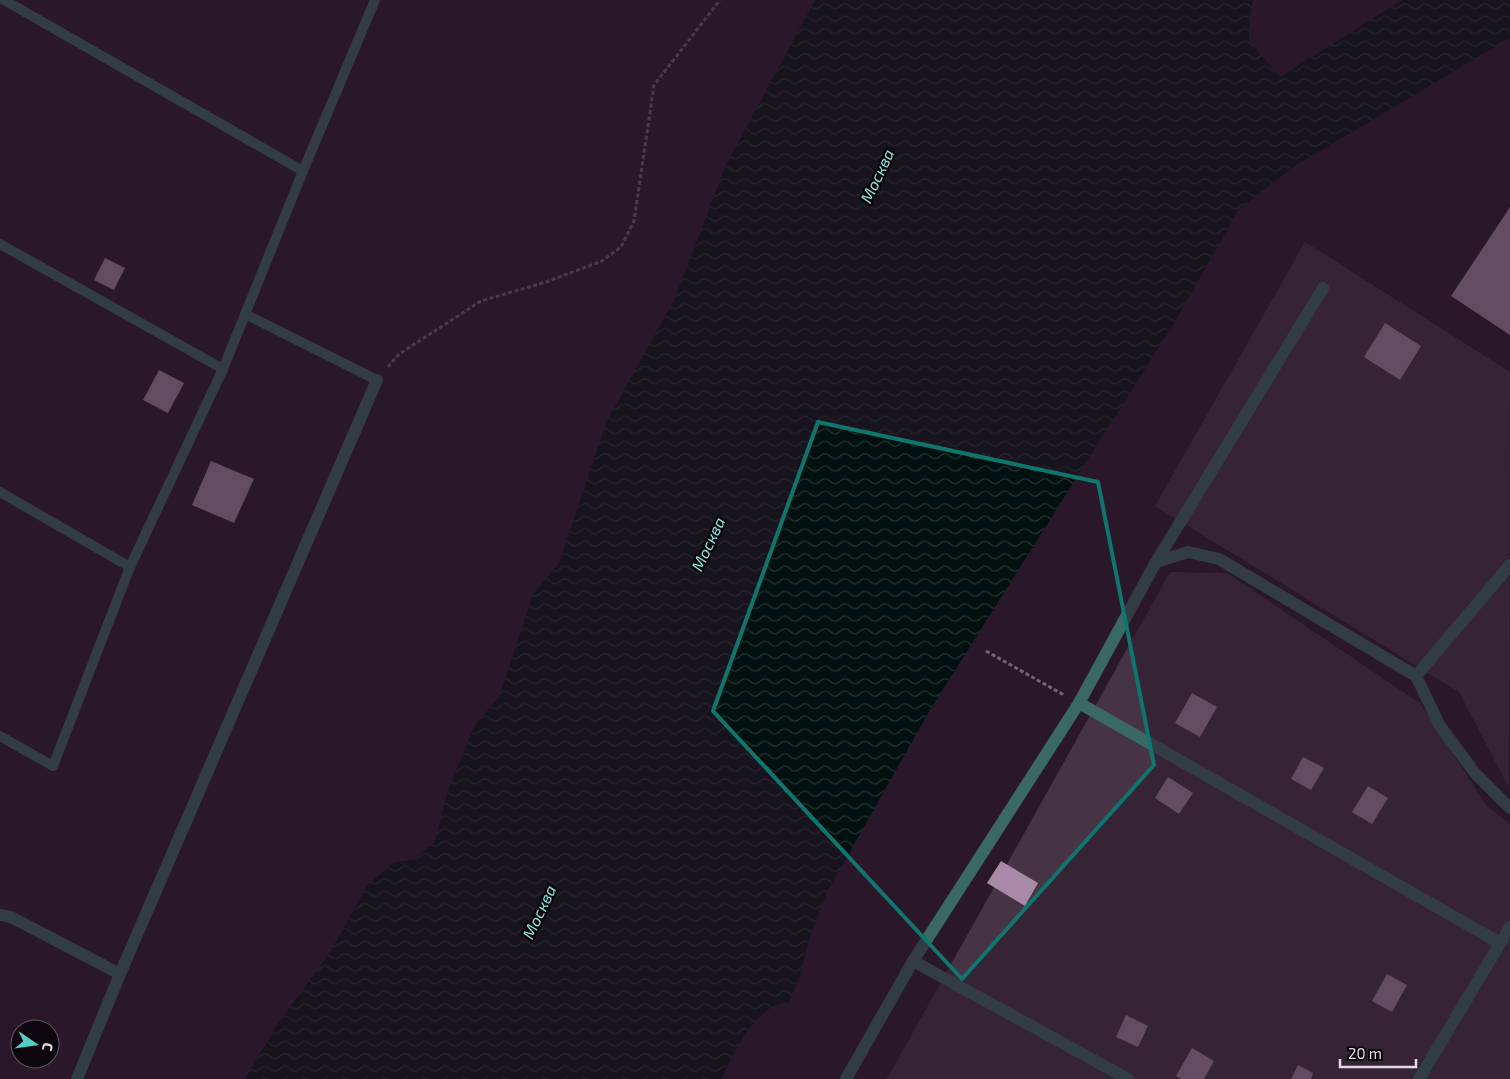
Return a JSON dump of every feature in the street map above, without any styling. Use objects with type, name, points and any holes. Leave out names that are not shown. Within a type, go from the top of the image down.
[{"type":"street","points":[[846,1079],[913,961],[1079,703],[1156,562],[1323,288]]},
{"type":"street","points":[[77,1079],[120,974],[377,380]]},
{"type":"street","points":[[1156,562],[1188,552],[1219,559],[1416,676],[1440,726],[1475,773],[1510,808]]},
{"type":"street","points":[[1416,676],[1510,565]]},
{"type":"street","points":[[1079,703],[1500,944]]},
{"type":"street","points":[[0,915],[12,917],[120,974]]},
{"type":"street","points":[[1419,1079],[1510,927]]},
{"type":"street","points":[[913,961],[1128,1079]]},
{"type":"lane","points":[[4,0],[303,171]]},
{"type":"lane","points":[[0,736],[53,766],[130,567],[223,369],[375,0]]},
{"type":"lane","points":[[0,244],[223,369]]},
{"type":"lane","points":[[246,314],[377,380]]},
{"type":"lane","points":[[0,492],[130,567]]},
{"type":"path","points":[[377,380],[399,354],[481,301],[546,282],[602,261],[621,247],[634,221],[654,85],[720,0]]},
{"type":"path","points":[[986,651],[1079,703]]},
{"type":"highlighted area","points":[[818,422],[1098,482],[1154,765],[962,979],[713,711]]},
{"type":"shaded area","points":[[1305,242],[1510,372],[1509,788],[1459,692],[1155,506]]},
{"type":"shaded area","points":[[1170,572],[1227,573],[1421,704],[1486,805],[1510,824],[1510,1079],[887,1079]]},
{"type":"water","name":"Москва","points":[[815,0],[1253,0],[1249,19],[1249,41],[1280,77],[1402,0],[1510,0],[1510,38],[1295,166],[1239,209],[1176,320],[930,710],[827,892],[810,937],[799,978],[789,1002],[774,1006],[756,1020],[742,1038],[722,1079],[245,1079],[279,1022],[329,954],[367,886],[392,863],[415,859],[435,841],[448,789],[475,725],[499,697],[533,594],[559,563],[607,421],[674,300],[726,165]]},
{"type":"building","points":[[1510,207],[1510,335],[1451,296]]},
{"type":"building","points":[[105,258],[125,268],[114,290],[94,280]]},
{"type":"building","points":[[1385,323],[1421,346],[1400,380],[1364,357]]},
{"type":"building","points":[[159,370],[184,383],[168,413],[143,400]]},
{"type":"building","points":[[211,461],[254,479],[234,523],[192,505]]},
{"type":"building","points":[[1192,693],[1217,707],[1200,737],[1175,723]]},
{"type":"building","points":[[1303,757],[1324,768],[1311,790],[1291,779]]},
{"type":"building","points":[[1168,777],[1193,793],[1179,814],[1155,798]]},
{"type":"building","points":[[1368,786],[1388,798],[1372,824],[1352,812]]},
{"type":"building","points":[[1001,861],[1038,883],[1025,906],[987,883]]},
{"type":"building","points":[[1387,974],[1407,985],[1392,1012],[1372,1001]]},
{"type":"building","points":[[1126,1015],[1148,1026],[1138,1047],[1116,1037]]},
{"type":"building","points":[[1192,1048],[1214,1061],[1204,1079],[1181,1079],[1176,1076]]},
{"type":"building","points":[[1298,1065],[1313,1073],[1311,1079],[1291,1079]]}]
